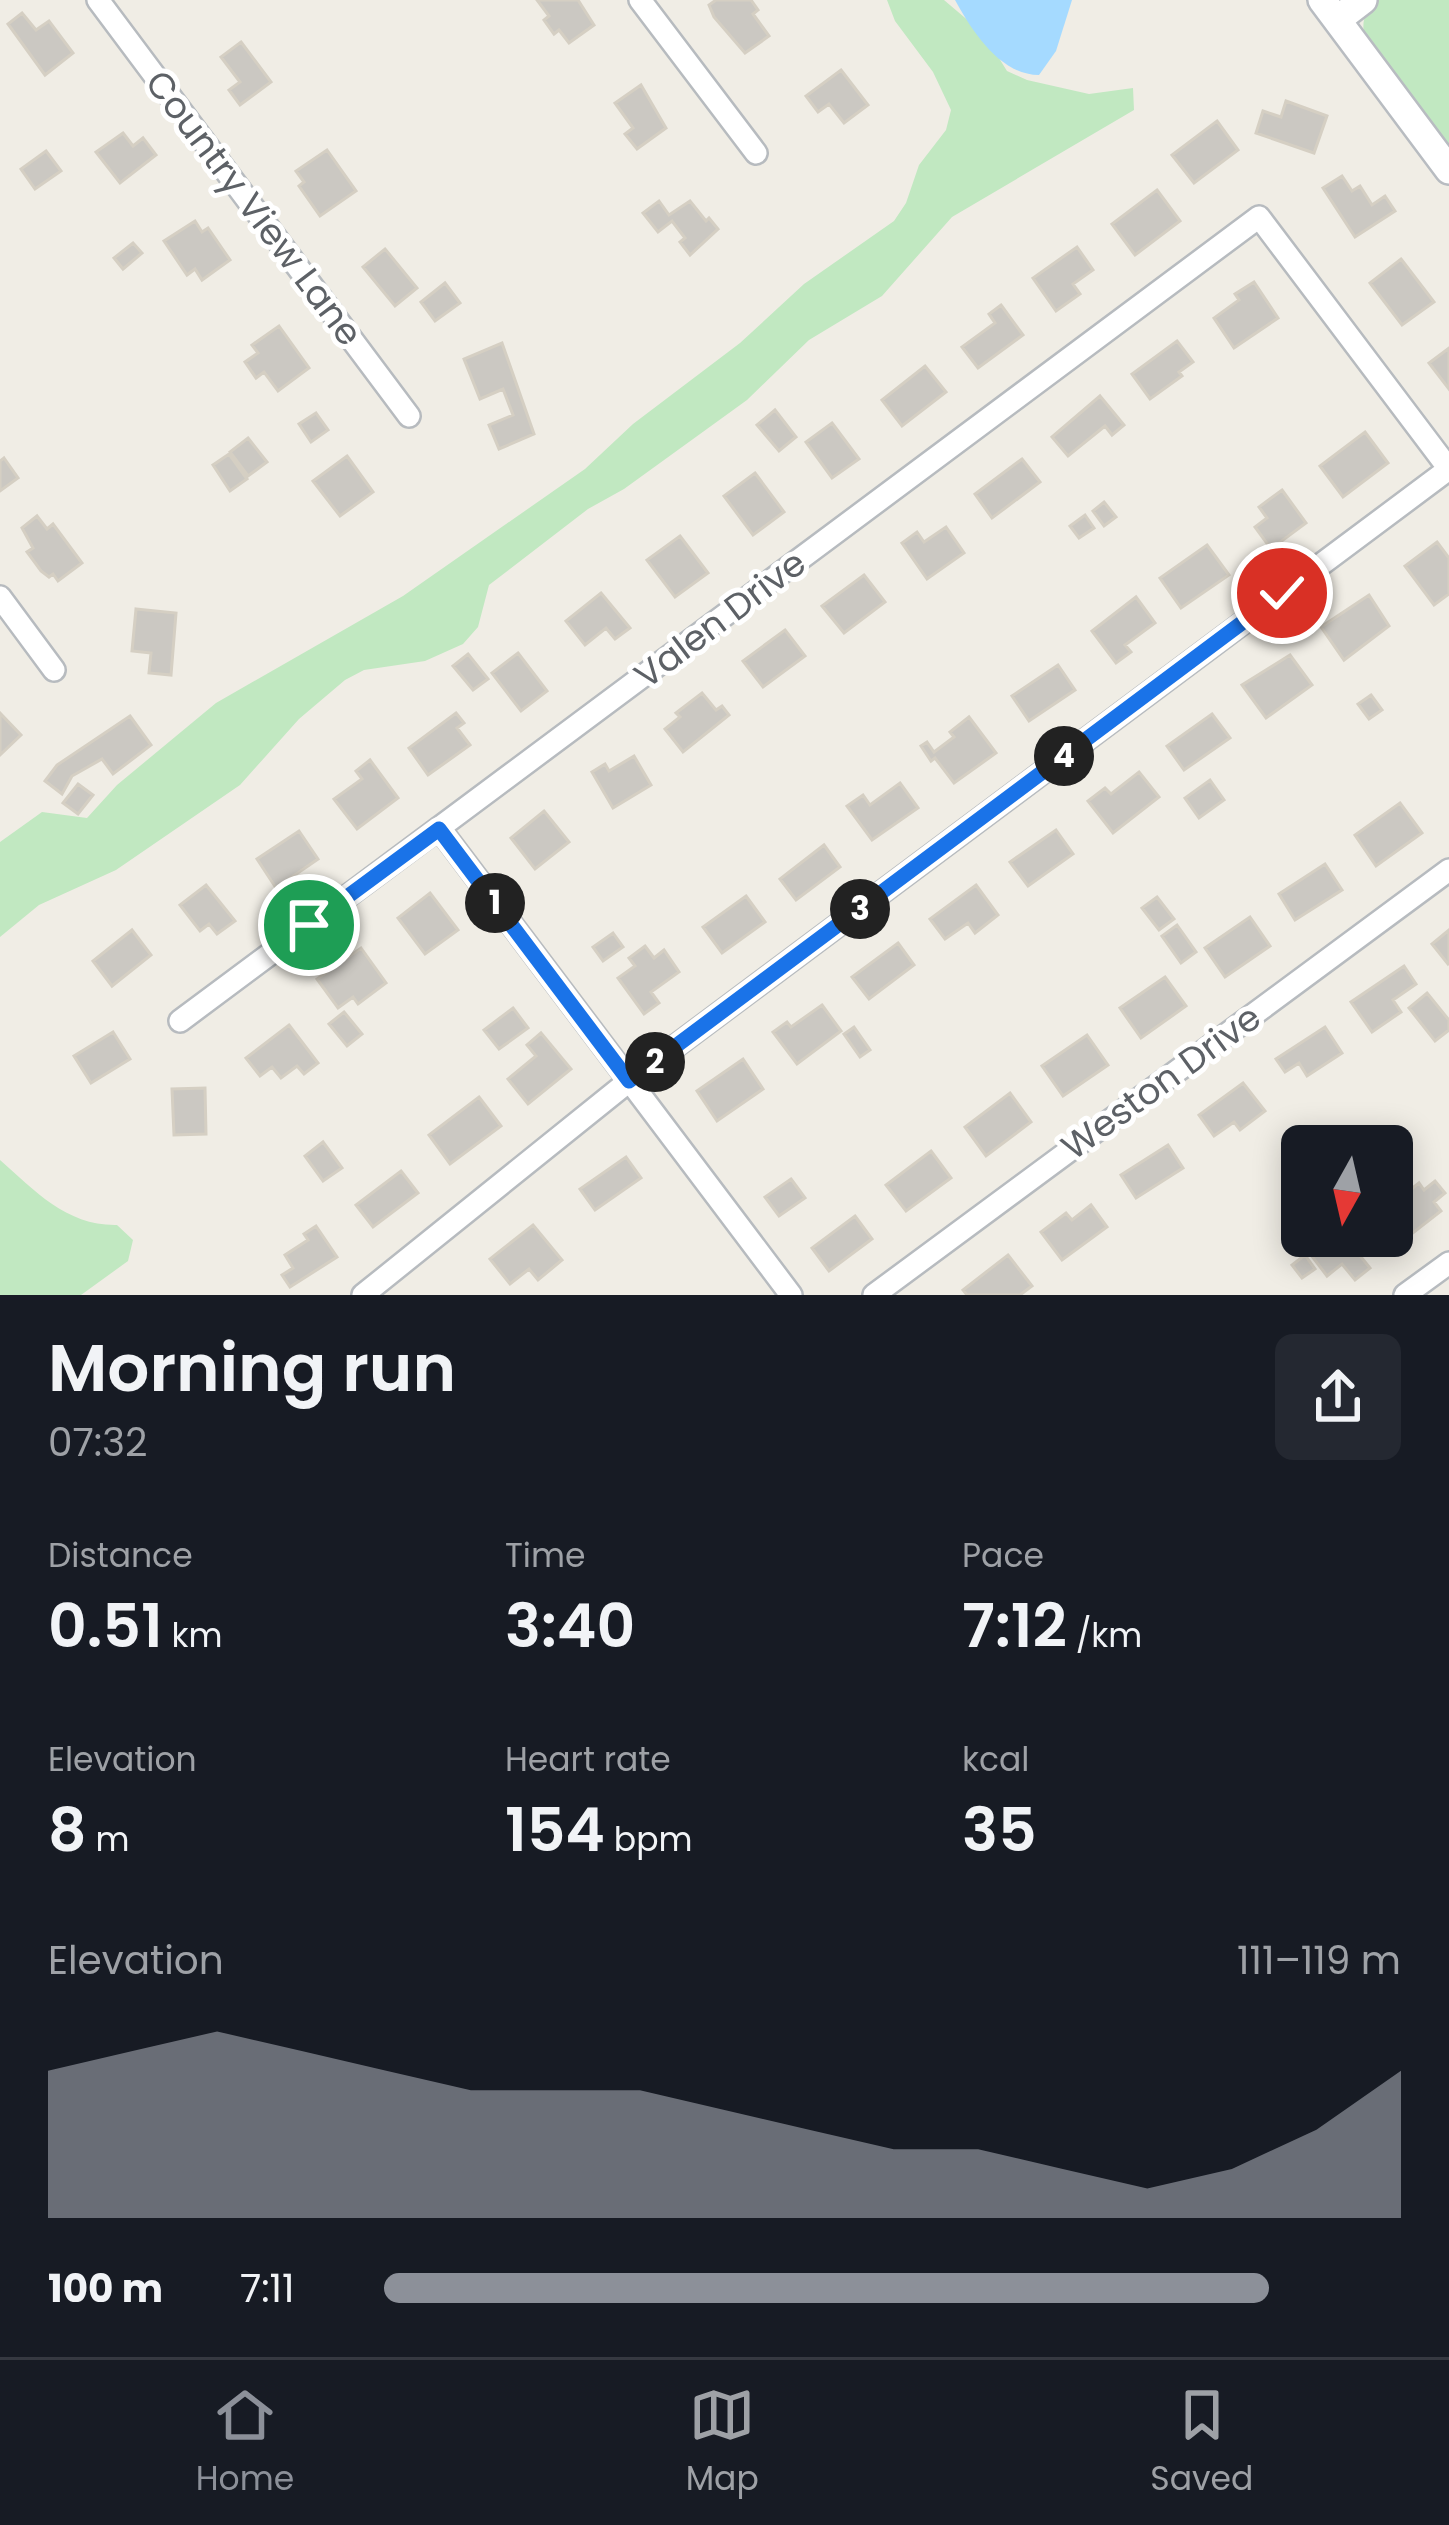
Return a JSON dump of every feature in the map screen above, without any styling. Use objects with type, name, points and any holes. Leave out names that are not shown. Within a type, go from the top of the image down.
[{"type":"street","name":"Country View Lane","points":[[98,0],[409,416]]},
{"type":"street","points":[[640,0],[756,153]]},
{"type":"street","points":[[1363,0],[1330,10],[1449,170]]},
{"type":"street","name":"Valen Drive","points":[[180,1022],[1259,217],[1449,469]]},
{"type":"street","points":[[363,1295],[629,1081],[1449,469]]},
{"type":"street","points":[[0,597],[54,670]]},
{"type":"street","points":[[439,829],[791,1295]]},
{"type":"street","name":"Weston Drive","points":[[874,1295],[1449,870]]},
{"type":"street","points":[[1406,1295],[1449,1263]]},
{"type":"green space","points":[[887,0],[944,0],[984,34],[1007,71],[1089,94],[1133,88],[1134,110],[952,217],[882,296],[809,340],[747,400],[624,489],[588,509],[489,585],[478,627],[463,644],[425,661],[364,670],[345,680],[299,719],[240,785],[116,870],[39,905],[0,937],[0,842],[42,812],[87,818],[117,785],[216,703],[403,596],[585,469],[633,424],[740,343],[804,284],[894,221],[906,203],[919,165],[946,130],[951,110],[933,72],[895,21]]},
{"type":"green space","points":[[1378,0],[1449,0],[1449,154],[1365,39],[1365,17]]},
{"type":"green space","points":[[0,1160],[67,1213],[117,1225],[133,1240],[128,1261],[81,1295],[0,1295]]},
{"type":"water","points":[[955,0],[1072,0],[1056,51],[1039,75],[1012,68],[1000,59]]},
{"type":"building","points":[[537,0],[578,0],[594,25],[569,43],[559,30],[554,34]]},
{"type":"building","points":[[716,0],[751,0],[758,10],[753,14],[769,36],[745,53],[714,17],[709,5]]},
{"type":"building","points":[[22,13],[36,30],[49,21],[73,53],[45,75],[8,24]]},
{"type":"building","points":[[241,42],[271,82],[240,105],[229,90],[240,82],[221,57]]},
{"type":"building","points":[[841,70],[868,105],[844,123],[829,104],[818,112],[806,96]]},
{"type":"building","points":[[641,85],[666,128],[637,149],[625,134],[633,128],[615,103]]},
{"type":"building","points":[[1286,101],[1327,116],[1314,153],[1256,133],[1263,111],[1281,117]]},
{"type":"building","points":[[1217,121],[1238,150],[1194,183],[1172,155]]},
{"type":"building","points":[[123,133],[133,146],[143,138],[156,155],[120,183],[96,152]]},
{"type":"building","points":[[327,150],[356,191],[320,216],[299,186],[304,182],[296,171]]},
{"type":"building","points":[[46,151],[61,171],[35,189],[21,169]]},
{"type":"building","points":[[1342,176],[1352,191],[1360,186],[1372,205],[1385,196],[1395,211],[1355,237],[1323,188]]},
{"type":"building","points":[[1157,190],[1180,221],[1135,255],[1112,224]]},
{"type":"building","points":[[659,201],[669,215],[690,201],[718,229],[690,255],[672,221],[658,232],[643,213]]},
{"type":"building","points":[[195,221],[202,232],[208,228],[230,260],[202,280],[195,269],[187,275],[164,241]]},
{"type":"building","points":[[133,243],[142,253],[123,269],[114,258]]},
{"type":"building","points":[[1077,247],[1093,270],[1073,284],[1080,294],[1056,311],[1033,278]]},
{"type":"building","points":[[385,249],[417,288],[395,306],[363,267]]},
{"type":"building","points":[[1401,259],[1434,302],[1402,325],[1370,283]]},
{"type":"building","points":[[1254,282],[1278,318],[1234,348],[1214,318],[1239,300],[1235,294]]},
{"type":"building","points":[[445,283],[460,303],[435,321],[421,302]]},
{"type":"building","points":[[1001,305],[1023,335],[978,368],[962,347],[995,323],[989,314]]},
{"type":"building","points":[[279,326],[309,368],[278,391],[264,372],[256,378],[245,362],[258,353],[252,345]]},
{"type":"building","points":[[1177,341],[1193,362],[1150,399],[1132,374]]},
{"type":"building","points":[[502,343],[534,434],[499,449],[489,425],[513,415],[503,389],[480,399],[464,359]]},
{"type":"building","points":[[1449,348],[1449,389],[1429,363]]},
{"type":"building","points":[[925,366],[946,392],[902,426],[882,400]]},
{"type":"building","points":[[1100,396],[1124,425],[1112,435],[1105,426],[1068,456],[1052,437]]},
{"type":"building","points":[[775,410],[796,437],[779,451],[757,425]]},
{"type":"building","points":[[316,413],[328,430],[311,442],[299,424]]},
{"type":"building","points":[[832,423],[859,459],[832,478],[806,442]]},
{"type":"building","points":[[1365,432],[1388,463],[1343,497],[1320,466]]},
{"type":"building","points":[[248,438],[267,462],[248,476],[230,452]]},
{"type":"building","points":[[229,454],[247,479],[230,491],[213,465]]},
{"type":"building","points":[[347,456],[373,492],[340,516],[313,481]]},
{"type":"building","points":[[4,458],[18,478],[0,491],[0,461]]},
{"type":"building","points":[[1022,459],[1040,482],[992,518],[975,494]]},
{"type":"building","points":[[755,473],[784,512],[753,535],[724,496]]},
{"type":"building","points":[[1282,490],[1306,523],[1271,549],[1255,527],[1267,518],[1259,507]]},
{"type":"building","points":[[1104,502],[1116,517],[1104,526],[1093,511]]},
{"type":"building","points":[[1085,515],[1094,528],[1079,538],[1070,526]]},
{"type":"building","points":[[37,516],[47,529],[53,524],[82,563],[58,581],[41,571],[27,552],[33,548],[22,528]]},
{"type":"building","points":[[946,527],[964,553],[927,579],[902,543],[917,532],[924,542]]},
{"type":"building","points":[[680,536],[708,573],[675,597],[647,560]]},
{"type":"building","points":[[1437,542],[1449,558],[1449,594],[1434,605],[1405,566]]},
{"type":"building","points":[[1207,545],[1229,575],[1181,608],[1160,578]]},
{"type":"building","points":[[864,575],[885,602],[844,633],[822,606]]},
{"type":"building","points":[[601,593],[630,628],[615,639],[606,628],[585,645],[566,621]]},
{"type":"building","points":[[1369,595],[1389,626],[1344,660],[1321,627]]},
{"type":"building","points":[[1136,597],[1155,623],[1125,645],[1131,652],[1116,663],[1092,631]]},
{"type":"building","points":[[136,609],[176,613],[171,675],[149,673],[151,653],[132,651]]},
{"type":"building","points":[[785,630],[805,656],[763,687],[743,661]]},
{"type":"building","points":[[518,653],[547,691],[521,711],[492,673]]},
{"type":"building","points":[[468,654],[488,679],[473,690],[453,666]]},
{"type":"building","points":[[1290,655],[1312,685],[1266,718],[1242,685]]},
{"type":"building","points":[[1058,665],[1075,690],[1029,721],[1012,696]]},
{"type":"building","points":[[702,693],[716,710],[722,706],[729,715],[683,752],[665,729],[680,717],[676,713]]},
{"type":"building","points":[[1371,695],[1382,710],[1369,719],[1358,704]]},
{"type":"building","points":[[0,713],[21,735],[0,755]]},
{"type":"building","points":[[456,713],[464,723],[457,728],[470,745],[428,775],[409,748]]},
{"type":"building","points":[[1212,714],[1230,738],[1184,770],[1167,746]]},
{"type":"building","points":[[130,716],[151,745],[113,774],[102,759],[72,776],[62,794],[45,781],[57,765]]},
{"type":"building","points":[[969,717],[996,753],[954,783],[921,746],[927,742],[934,752]]},
{"type":"building","points":[[634,756],[651,785],[613,808],[592,772],[605,764],[609,771]]},
{"type":"building","points":[[370,760],[398,798],[357,829],[334,799],[362,779],[356,771]]},
{"type":"building","points":[[1139,772],[1159,797],[1113,833],[1088,801],[1105,788],[1111,794]]},
{"type":"building","points":[[1210,780],[1224,800],[1199,818],[1185,798]]},
{"type":"building","points":[[900,783],[918,808],[872,840],[847,806],[863,795],[870,805]]},
{"type":"building","points":[[78,784],[93,795],[78,814],[63,803]]},
{"type":"building","points":[[1400,803],[1422,833],[1376,866],[1355,835]]},
{"type":"building","points":[[544,811],[569,842],[535,869],[511,838]]},
{"type":"building","points":[[1056,830],[1073,854],[1028,886],[1010,862]]},
{"type":"building","points":[[299,831],[318,859],[276,888],[257,859]]},
{"type":"building","points":[[824,845],[840,867],[796,900],[780,879]]},
{"type":"building","points":[[1325,864],[1342,890],[1295,920],[1279,894]]},
{"type":"building","points":[[206,885],[235,921],[217,934],[209,924],[200,931],[180,905]]},
{"type":"building","points":[[976,885],[998,915],[975,933],[968,923],[945,939],[930,919]]},
{"type":"building","points":[[430,893],[458,930],[425,954],[398,918]]},
{"type":"building","points":[[746,896],[765,922],[722,953],[703,927]]},
{"type":"building","points":[[1157,897],[1174,919],[1159,930],[1142,908]]},
{"type":"building","points":[[1250,917],[1270,946],[1225,977],[1205,948]]},
{"type":"building","points":[[1177,925],[1196,952],[1181,963],[1162,936]]},
{"type":"building","points":[[132,930],[151,955],[112,986],[93,961]]},
{"type":"building","points":[[1449,930],[1449,963],[1448,964],[1432,944]]},
{"type":"building","points":[[613,933],[623,947],[603,961],[593,947]]},
{"type":"building","points":[[898,943],[914,965],[869,999],[852,977]]},
{"type":"building","points":[[645,946],[654,958],[664,950],[679,972],[651,992],[659,1003],[644,1014],[618,978],[635,966],[629,958]]},
{"type":"building","points":[[361,948],[386,983],[358,1004],[353,997],[338,1008],[317,979]]},
{"type":"building","points":[[1404,966],[1416,984],[1393,1000],[1401,1012],[1372,1032],[1351,1002]]},
{"type":"building","points":[[1165,977],[1186,1006],[1141,1038],[1120,1008]]},
{"type":"building","points":[[1427,993],[1449,1020],[1449,1030],[1435,1041],[1409,1008]]},
{"type":"building","points":[[822,1005],[841,1031],[797,1064],[773,1032],[787,1022],[791,1027]]},
{"type":"building","points":[[513,1008],[528,1028],[499,1049],[484,1030]]},
{"type":"building","points":[[344,1012],[362,1034],[347,1046],[329,1024]]},
{"type":"building","points":[[289,1025],[318,1063],[304,1074],[297,1066],[281,1078],[272,1067],[260,1076],[246,1058]]},
{"type":"building","points":[[854,1027],[870,1050],[860,1057],[844,1034]]},
{"type":"building","points":[[1325,1027],[1342,1053],[1307,1076],[1299,1063],[1285,1072],[1276,1059]]},
{"type":"building","points":[[113,1032],[130,1059],[91,1083],[74,1056]]},
{"type":"building","points":[[541,1033],[571,1069],[528,1104],[508,1079],[536,1056],[527,1045]]},
{"type":"building","points":[[1087,1035],[1108,1065],[1063,1096],[1042,1066]]},
{"type":"building","points":[[743,1059],[763,1089],[717,1121],[697,1091]]},
{"type":"building","points":[[1243,1083],[1265,1111],[1240,1130],[1234,1122],[1214,1136],[1199,1115]]},
{"type":"building","points":[[205,1088],[206,1134],[174,1135],[172,1089]]},
{"type":"building","points":[[1010,1093],[1031,1122],[986,1156],[965,1127]]},
{"type":"building","points":[[479,1097],[501,1126],[450,1164],[429,1135]]},
{"type":"building","points":[[323,1142],[342,1168],[323,1181],[305,1156]]},
{"type":"building","points":[[1168,1145],[1183,1168],[1136,1198],[1121,1175]]},
{"type":"building","points":[[931,1151],[951,1178],[906,1211],[886,1185]]},
{"type":"building","points":[[626,1157],[641,1178],[595,1210],[580,1189]]},
{"type":"building","points":[[401,1171],[418,1193],[373,1227],[356,1205]]},
{"type":"building","points":[[791,1179],[805,1198],[779,1216],[765,1197]]},
{"type":"building","points":[[1435,1181],[1445,1193],[1434,1202],[1441,1211],[1413,1233],[1413,1188],[1419,1183],[1424,1190]]},
{"type":"building","points":[[1091,1205],[1107,1227],[1062,1260],[1041,1232],[1066,1213],[1072,1220]]},
{"type":"building","points":[[855,1216],[872,1239],[829,1271],[812,1248]]},
{"type":"building","points":[[533,1225],[562,1260],[538,1280],[529,1269],[510,1284],[490,1259]]},
{"type":"building","points":[[316,1226],[337,1257],[290,1287],[282,1275],[293,1268],[285,1255],[308,1240],[304,1234]]},
{"type":"building","points":[[1008,1255],[1032,1286],[1020,1295],[967,1295],[963,1290]]},
{"type":"building","points":[[1306,1257],[1315,1269],[1302,1278],[1292,1265]]},
{"type":"building","points":[[1313,1257],[1361,1257],[1370,1268],[1355,1280],[1342,1264],[1327,1276]]},
{"type":"route","points":[[309,925],[439,829],[629,1081],[1282,593]]}]
